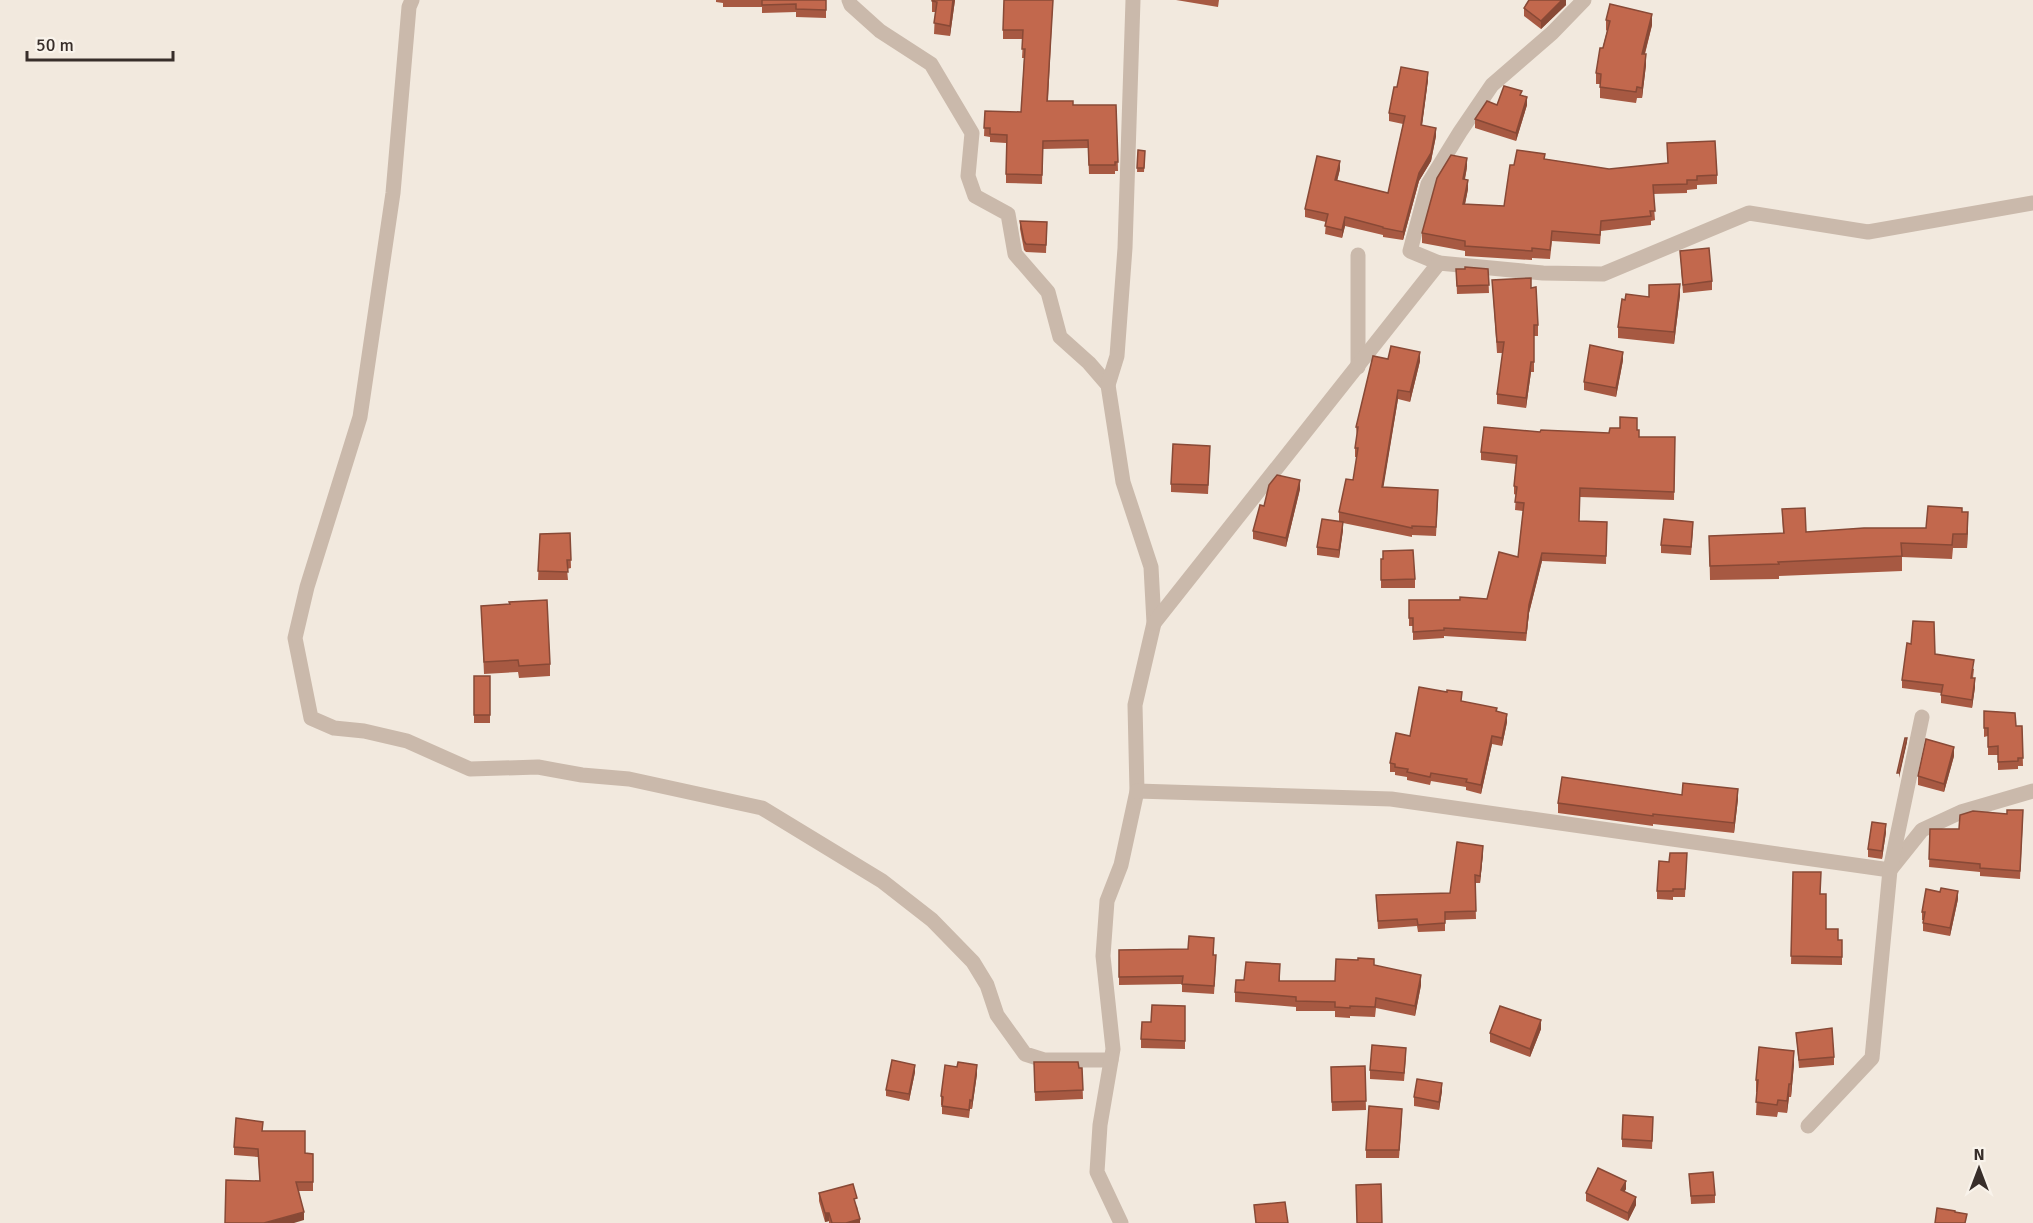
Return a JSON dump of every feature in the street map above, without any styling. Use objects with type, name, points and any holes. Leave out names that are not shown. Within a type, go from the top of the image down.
[{"type":"street","points":[[412,0],[409,7],[393,193],[360,417],[307,587],[295,638],[311,718],[334,728],[364,731],[407,741],[470,769],[538,767],[582,775],[629,779],[762,808],[882,881],[932,920],[973,962],[987,985],[997,1015],[1025,1054],[1044,1060],[1111,1060]]},
{"type":"street","points":[[849,0],[851,5],[880,32],[931,64],[972,133],[968,176],[975,196],[1008,214],[1015,254],[1048,292],[1060,337],[1089,363],[1108,385]]},
{"type":"street","points":[[1121,1223],[1097,1172],[1100,1125],[1113,1049],[1103,956],[1107,901],[1121,865],[1137,791],[1135,705],[1154,623],[1151,567],[1123,482],[1108,385],[1117,356],[1125,248],[1133,0]]},
{"type":"street","points":[[1584,0],[1552,33],[1492,85],[1428,184],[1410,251],[1439,263],[1543,273],[1603,274],[1749,213],[1868,232],[2033,203]]},
{"type":"street","points":[[1358,255],[1358,367]]},
{"type":"street","points":[[1154,623],[1439,263]]},
{"type":"street","points":[[1808,1126],[1872,1058],[1890,870],[1922,717]]},
{"type":"street","points":[[1137,791],[1391,799],[1890,870]]},
{"type":"street","points":[[1890,870],[1922,830],[1961,812],[2033,791]]},
{"type":"building","points":[[762,0],[826,0],[826,10],[796,9],[796,4],[762,5]]},
{"type":"building","points":[[932,0],[953,0],[950,26],[934,23],[937,2]]},
{"type":"building","points":[[1004,0],[1053,0],[1047,101],[1073,101],[1073,105],[1116,105],[1118,162],[1115,162],[1115,165],[1089,165],[1088,140],[1043,141],[1042,175],[1006,174],[1007,135],[990,134],[990,128],[984,128],[985,111],[1021,112],[1025,49],[1022,49],[1023,30],[1003,30]]},
{"type":"building","points":[[1529,0],[1562,0],[1541,21],[1524,8]]},
{"type":"building","points":[[1610,4],[1652,14],[1642,54],[1646,54],[1642,88],[1637,87],[1636,92],[1600,87],[1601,74],[1596,73],[1600,48],[1603,48],[1610,21],[1606,20]]},
{"type":"building","points":[[1401,67],[1428,72],[1421,125],[1436,128],[1431,153],[1419,173],[1403,232],[1345,217],[1342,230],[1325,226],[1328,214],[1305,209],[1317,156],[1340,161],[1335,180],[1388,193],[1405,116],[1389,113]]},
{"type":"building","points":[[1504,86],[1522,91],[1520,95],[1527,97],[1516,133],[1475,119],[1487,101],[1497,105]]},
{"type":"building","points":[[1715,141],[1717,175],[1697,176],[1697,180],[1687,180],[1687,184],[1653,185],[1655,211],[1650,211],[1651,216],[1601,221],[1600,235],[1552,231],[1550,250],[1532,248],[1532,251],[1465,246],[1465,241],[1422,233],[1437,178],[1451,155],[1467,158],[1463,179],[1468,180],[1463,204],[1504,206],[1510,165],[1514,165],[1517,150],[1545,154],[1544,159],[1609,169],[1668,163],[1667,143]]},
{"type":"building","points":[[1138,150],[1145,151],[1144,168],[1137,168]]},
{"type":"building","points":[[1020,221],[1047,222],[1046,245],[1026,244]]},
{"type":"building","points":[[1709,248],[1712,281],[1683,285],[1680,251]]},
{"type":"building","points":[[1465,267],[1488,269],[1489,285],[1457,286],[1456,269],[1465,269]]},
{"type":"building","points":[[1531,278],[1531,288],[1536,287],[1538,325],[1534,325],[1534,362],[1531,362],[1526,398],[1497,394],[1504,342],[1497,342],[1492,280]]},
{"type":"building","points":[[1680,284],[1674,332],[1618,327],[1622,299],[1625,300],[1626,294],[1649,297],[1649,285]]},
{"type":"building","points":[[1590,345],[1623,352],[1616,388],[1584,382]]},
{"type":"building","points":[[1391,346],[1420,352],[1410,392],[1398,390],[1382,487],[1438,490],[1436,527],[1412,526],[1412,528],[1339,512],[1346,479],[1353,480],[1358,448],[1355,448],[1358,427],[1356,427],[1373,356],[1388,359]]},
{"type":"building","points":[[1620,417],[1637,418],[1639,437],[1675,437],[1674,492],[1580,488],[1579,521],[1607,522],[1606,556],[1542,553],[1529,605],[1526,633],[1444,628],[1444,630],[1413,632],[1413,618],[1409,618],[1409,600],[1460,600],[1460,597],[1487,599],[1499,552],[1518,557],[1524,503],[1515,502],[1517,456],[1481,452],[1484,427],[1540,432],[1541,430],[1609,433],[1610,428],[1620,428]]},
{"type":"building","points":[[1173,444],[1210,446],[1208,485],[1171,484]]},
{"type":"building","points":[[1277,475],[1300,480],[1286,538],[1253,531],[1260,505],[1264,506],[1269,485]]},
{"type":"building","points":[[1928,506],[1962,508],[1962,512],[1968,512],[1967,534],[1953,534],[1952,545],[1901,543],[1902,556],[1710,566],[1709,536],[1784,533],[1782,509],[1805,508],[1806,532],[1864,528],[1926,528]]},
{"type":"building","points":[[1322,519],[1343,522],[1339,550],[1317,547]]},
{"type":"building","points":[[1664,519],[1693,522],[1691,547],[1661,545]]},
{"type":"building","points":[[570,533],[571,560],[567,560],[568,572],[538,571],[540,534]]},
{"type":"building","points":[[1413,550],[1415,579],[1381,580],[1383,551]]},
{"type":"building","points":[[547,600],[550,664],[519,666],[518,660],[484,662],[481,606]]},
{"type":"building","points":[[1913,621],[1934,622],[1935,654],[1974,660],[1971,678],[1975,678],[1972,700],[1941,695],[1943,685],[1902,680],[1907,643],[1911,644]]},
{"type":"building","points":[[474,676],[490,676],[490,715],[474,715]]},
{"type":"building","points":[[1419,687],[1462,692],[1461,701],[1497,708],[1496,711],[1507,714],[1502,738],[1492,736],[1481,785],[1466,782],[1467,779],[1431,773],[1430,777],[1407,772],[1408,769],[1395,767],[1395,764],[1390,763],[1396,733],[1410,736]]},
{"type":"building","points":[[1984,711],[2015,713],[2016,726],[2022,726],[2023,758],[2018,758],[2018,761],[1998,762],[1998,746],[1988,747],[1988,728],[1984,728]]},
{"type":"building","points":[[1905,738],[1907,738],[1899,773],[1897,773]]},
{"type":"building","points":[[1926,739],[1954,747],[1944,784],[1918,776]]},
{"type":"building","points":[[1562,777],[1682,795],[1683,783],[1738,789],[1734,823],[1653,814],[1653,816],[1558,803]]},
{"type":"building","points":[[2007,810],[2023,810],[2020,871],[1980,868],[1980,864],[1929,859],[1930,829],[1959,829],[1960,815],[1973,811],[2007,814]]},
{"type":"building","points":[[1872,822],[1886,824],[1882,851],[1868,849]]},
{"type":"building","points":[[1457,842],[1483,846],[1480,876],[1475,875],[1476,911],[1445,912],[1445,923],[1418,925],[1417,919],[1378,921],[1376,895],[1450,893]]},
{"type":"building","points":[[1670,853],[1687,853],[1685,889],[1657,891],[1659,861],[1669,862]]},
{"type":"building","points":[[1793,872],[1821,872],[1820,894],[1826,894],[1826,929],[1838,929],[1838,940],[1842,940],[1842,957],[1791,956]]},
{"type":"building","points":[[1941,888],[1958,891],[1950,928],[1923,923],[1925,912],[1922,912],[1926,889],[1940,892]]},
{"type":"building","points":[[1189,936],[1214,938],[1213,955],[1216,955],[1214,986],[1182,984],[1183,976],[1119,977],[1119,950],[1188,949]]},
{"type":"building","points":[[1358,958],[1374,959],[1374,965],[1421,975],[1415,1006],[1376,998],[1375,1007],[1335,1007],[1335,1002],[1296,1001],[1296,997],[1235,992],[1236,980],[1244,980],[1246,962],[1280,964],[1279,981],[1335,981],[1336,959],[1358,960]]},
{"type":"building","points":[[1152,1005],[1185,1006],[1185,1041],[1141,1039],[1142,1022],[1151,1022]]},
{"type":"building","points":[[1500,1006],[1541,1020],[1530,1049],[1490,1033]]},
{"type":"building","points":[[1832,1028],[1834,1057],[1799,1060],[1796,1033]]},
{"type":"building","points":[[1372,1045],[1406,1048],[1404,1073],[1370,1070]]},
{"type":"building","points":[[1759,1047],[1794,1051],[1787,1101],[1778,1100],[1777,1105],[1756,1102]]},
{"type":"building","points":[[892,1060],[915,1065],[909,1094],[886,1090]]},
{"type":"building","points":[[958,1062],[977,1065],[969,1110],[942,1106],[945,1065],[957,1067]]},
{"type":"building","points":[[1034,1062],[1078,1062],[1079,1068],[1082,1068],[1083,1090],[1035,1092]]},
{"type":"building","points":[[1365,1066],[1366,1101],[1332,1102],[1331,1067]]},
{"type":"building","points":[[1417,1079],[1442,1083],[1439,1102],[1414,1097]]},
{"type":"building","points":[[1369,1106],[1402,1109],[1399,1150],[1366,1150]]},
{"type":"building","points":[[1623,1115],[1653,1117],[1652,1141],[1622,1139]]},
{"type":"building","points":[[236,1118],[263,1122],[262,1131],[305,1131],[305,1153],[313,1154],[313,1182],[296,1182],[304,1212],[264,1223],[225,1223],[226,1180],[260,1181],[258,1149],[234,1147]]},
{"type":"building","points":[[1598,1168],[1626,1181],[1621,1190],[1636,1197],[1628,1213],[1586,1193]]},
{"type":"building","points":[[1713,1172],[1715,1195],[1691,1196],[1689,1174]]},
{"type":"building","points":[[853,1184],[857,1198],[854,1199],[860,1219],[846,1223],[832,1223],[829,1213],[825,1213],[819,1193]]},
{"type":"building","points":[[1381,1184],[1382,1223],[1357,1223],[1356,1185]]},
{"type":"building","points":[[1285,1202],[1288,1223],[1256,1223],[1254,1205]]},
{"type":"building","points":[[1937,1208],[1967,1214],[1965,1223],[1935,1223]]}]
